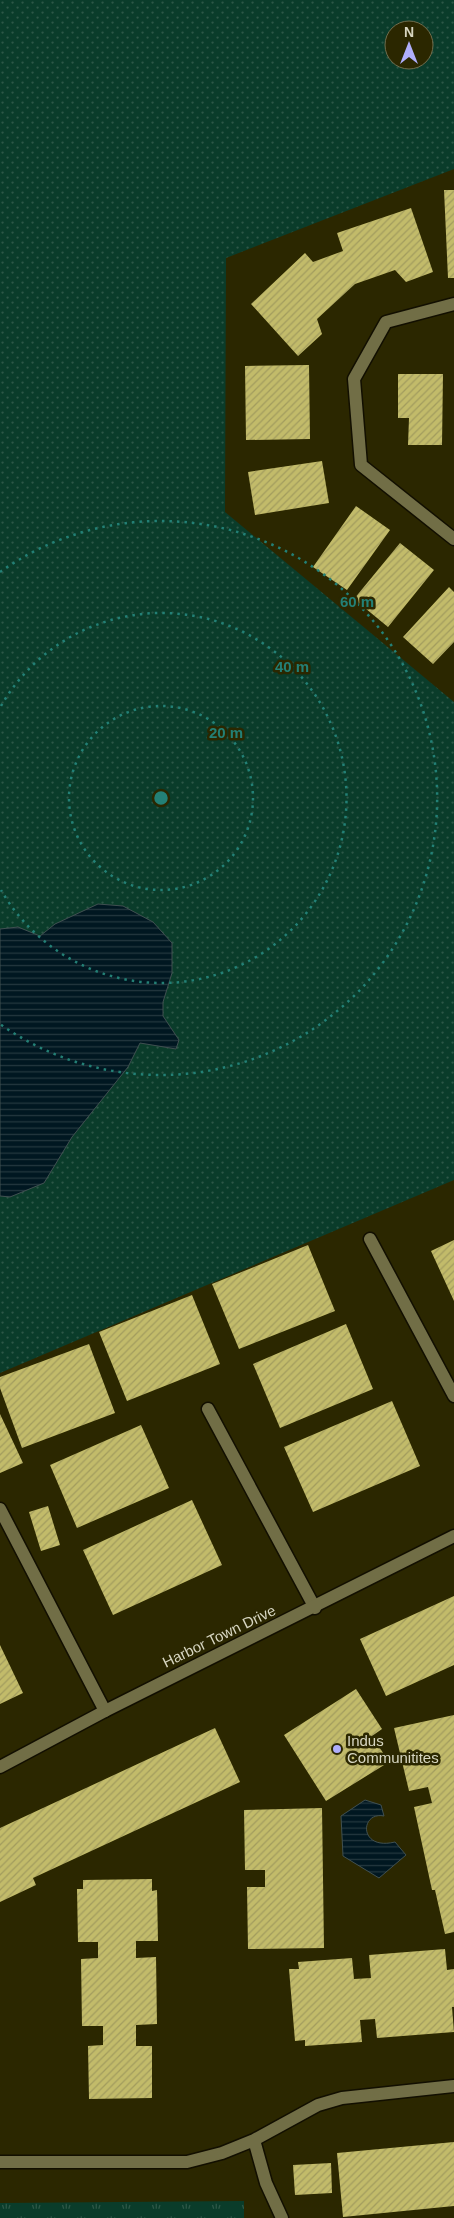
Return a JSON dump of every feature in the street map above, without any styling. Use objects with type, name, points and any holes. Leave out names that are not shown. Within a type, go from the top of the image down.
[{"type":"street","points":[[454,304],[386,322],[354,379],[361,465],[454,539]]},
{"type":"street","points":[[370,1239],[454,1396]]},
{"type":"street","points":[[208,1409],[315,1608]]},
{"type":"street","points":[[0,1509],[105,1711]]},
{"type":"street","name":"Harbor Town Drive","points":[[0,1767],[105,1711],[315,1608],[454,1536]]},
{"type":"street","points":[[0,2162],[187,2162],[222,2153],[254,2140],[318,2105],[342,2098],[454,2086]]},
{"type":"street","points":[[254,2140],[266,2183],[282,2218]]},
{"type":"green space","points":[[0,0],[454,0],[454,169],[226,258],[225,512],[454,702],[454,1180],[0,1373]]},
{"type":"green space","points":[[244,2201],[244,2218],[0,2218],[0,2203]]},
{"type":"water","points":[[98,904],[123,906],[153,922],[172,943],[172,973],[163,1002],[163,1016],[179,1040],[176,1049],[140,1043],[128,1067],[72,1137],[44,1183],[10,1197],[0,1196],[0,929],[18,927],[40,936],[55,924]]},
{"type":"water","points":[[365,1800],[381,1805],[384,1816],[376,1816],[370,1819],[367,1824],[369,1836],[374,1841],[383,1843],[395,1842],[406,1855],[379,1878],[343,1856],[341,1816]]},
{"type":"building","points":[[444,190],[454,190],[454,278],[448,278]]},
{"type":"building","points":[[411,208],[433,272],[406,282],[395,270],[355,284],[317,319],[322,334],[298,356],[251,304],[305,253],[313,262],[343,251],[337,233]]},
{"type":"building","points":[[309,365],[310,439],[246,440],[245,366]]},
{"type":"building","points":[[398,374],[443,374],[442,445],[408,445],[409,418],[398,418]]},
{"type":"building","points":[[322,461],[329,503],[255,515],[248,472]]},
{"type":"building","points":[[356,506],[390,530],[347,590],[313,567]]},
{"type":"building","points":[[400,543],[434,570],[388,627],[354,599]]},
{"type":"building","points":[[449,587],[454,592],[454,642],[433,664],[403,637]]},
{"type":"building","points":[[454,1240],[454,1301],[431,1251]]},
{"type":"building","points":[[308,1245],[335,1311],[239,1349],[212,1284]]},
{"type":"building","points":[[192,1295],[220,1364],[127,1401],[99,1332]]},
{"type":"building","points":[[346,1324],[373,1389],[280,1428],[253,1364]]},
{"type":"building","points":[[89,1344],[115,1413],[22,1448],[0,1388],[0,1377]]},
{"type":"building","points":[[392,1401],[420,1466],[313,1512],[284,1447]]},
{"type":"building","points":[[0,1414],[23,1463],[0,1473]]},
{"type":"building","points":[[141,1425],[169,1488],[77,1528],[50,1465]]},
{"type":"building","points":[[192,1500],[222,1565],[113,1615],[83,1550]]},
{"type":"building","points":[[48,1506],[60,1545],[41,1551],[29,1512]]},
{"type":"building","points":[[454,1596],[454,1665],[386,1696],[360,1639]]},
{"type":"building","points":[[0,1645],[23,1693],[0,1704]]},
{"type":"building","name":"Indus Communitites","points":[[356,1689],[382,1729],[372,1736],[389,1762],[326,1801],[284,1735]]},
{"type":"building","points":[[454,1715],[454,1932],[445,1934],[435,1890],[432,1890],[414,1807],[432,1803],[428,1787],[409,1791],[394,1728]]},
{"type":"building","points":[[215,1728],[240,1782],[33,1878],[36,1885],[0,1902],[0,1828]]},
{"type":"building","points":[[322,1808],[324,1948],[248,1949],[247,1887],[265,1887],[265,1870],[245,1870],[244,1810]]},
{"type":"building","points":[[152,1879],[152,1891],[157,1890],[158,1941],[136,1941],[136,1958],[156,1957],[157,2024],[136,2025],[136,2046],[152,2046],[152,2098],[89,2099],[88,2046],[103,2045],[103,2026],[82,2026],[81,1959],[98,1958],[98,1942],[78,1942],[77,1889],[83,1889],[83,1880]]},
{"type":"building","points":[[445,1949],[447,1970],[454,1969],[454,2007],[452,2007],[454,2032],[377,2038],[375,2019],[360,2020],[362,2042],[305,2046],[305,2040],[295,2041],[289,1969],[299,1969],[298,1962],[352,1958],[354,1979],[371,1978],[369,1955]]},
{"type":"building","points":[[454,2142],[454,2206],[343,2217],[337,2153]]},
{"type":"building","points":[[331,2163],[332,2193],[295,2195],[293,2165]]},
{"type":"place","name":"Indus Communitites","points":[[337,1749]]}]
